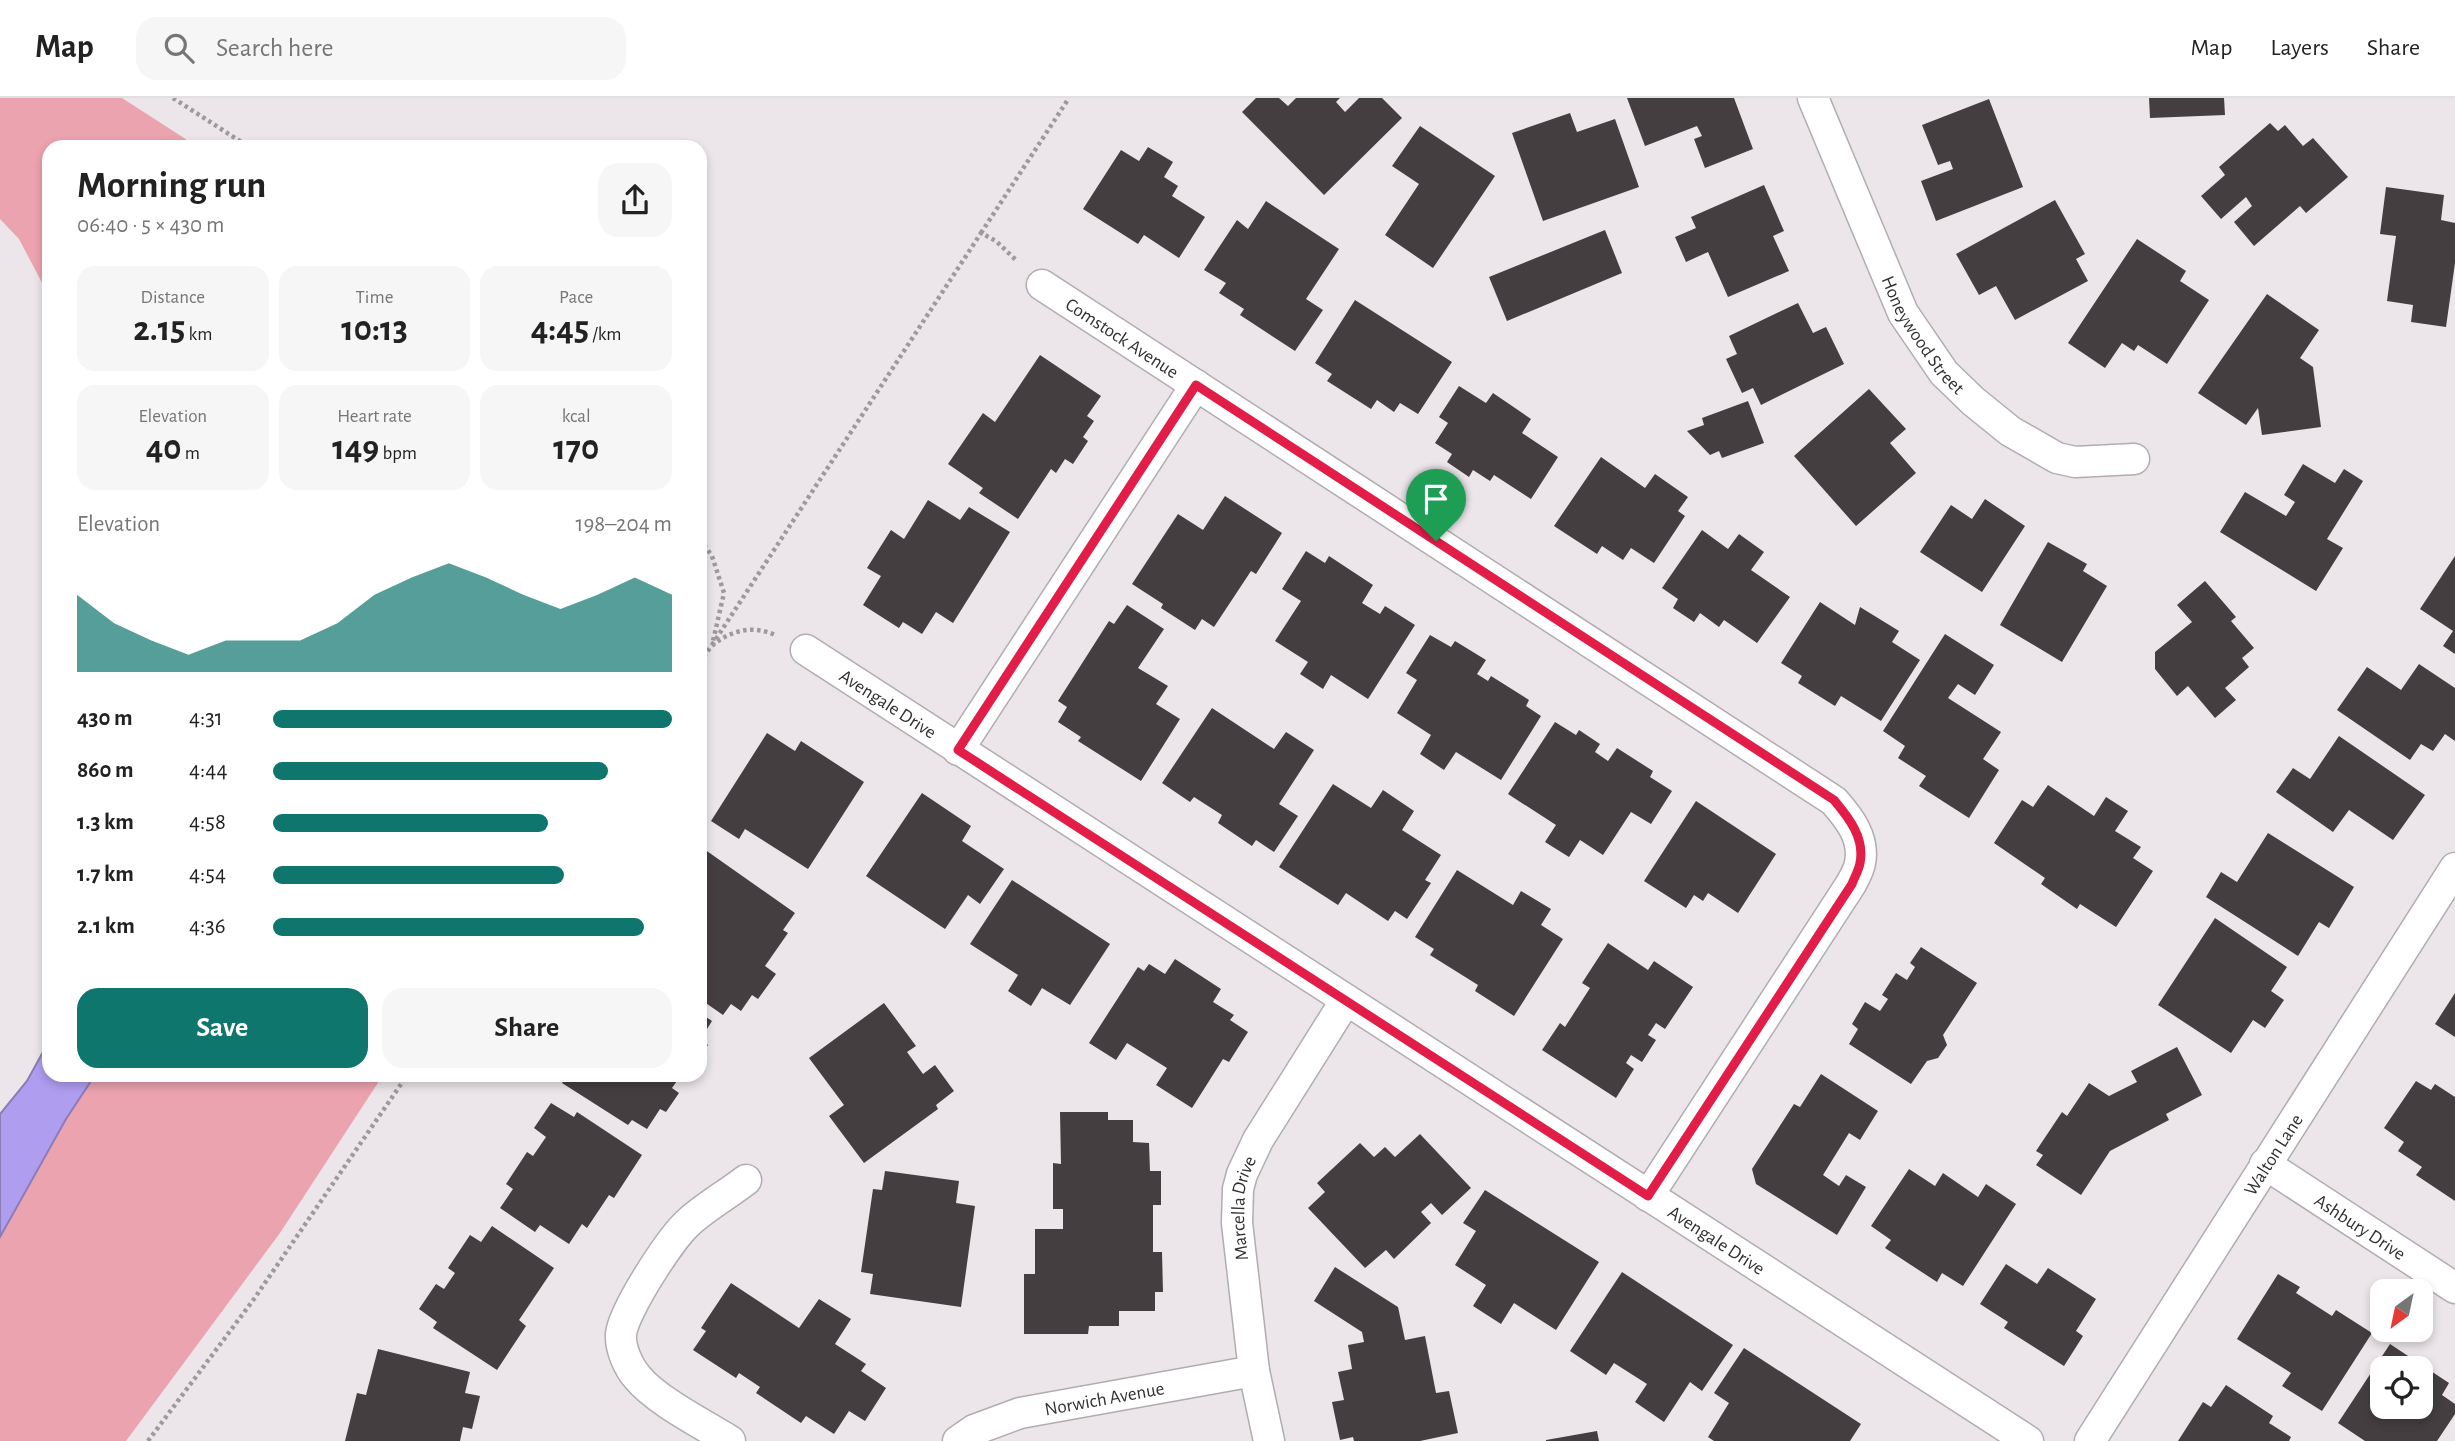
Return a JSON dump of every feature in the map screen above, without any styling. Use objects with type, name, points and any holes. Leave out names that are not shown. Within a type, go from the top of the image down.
[{"type":"street","name":"Honeywood Street","points":[[1813,98],[1903,313],[1944,373],[1973,401],[2010,430],[2057,458],[2075,462],[2134,458]]},
{"type":"street","name":"Comstock Avenue","points":[[1042,285],[1834,800],[1853,821],[1859,841],[1860,862],[1852,884],[1648,1196]]},
{"type":"street","points":[[958,750],[1196,385]]},
{"type":"street","name":"Avengale Drive","points":[[806,650],[2028,1441]]},
{"type":"street","name":"Walton Lane","points":[[2090,1441],[2455,868]]},
{"type":"street","name":"Marcella Drive","points":[[1269,1441],[1254,1371],[1237,1223],[1240,1182],[1267,1124],[1346,1000]]},
{"type":"street","name":"Ashbury Drive","points":[[2265,1164],[2455,1287]]},
{"type":"street","points":[[730,1441],[653,1391],[637,1377],[626,1359],[621,1336],[626,1316],[677,1234],[690,1221],[746,1180]]},
{"type":"street","name":"Norwich Avenue","points":[[958,1441],[974,1430],[1020,1413],[1254,1371]]},
{"type":"path","points":[[173,98],[238,140]]},
{"type":"path","points":[[707,652],[1069,98]]},
{"type":"path","points":[[981,233],[996,241],[1042,285]]},
{"type":"path","points":[[707,549],[712,556],[724,593],[712,645]]},
{"type":"path","points":[[712,645],[743,628],[767,631],[806,650]]},
{"type":"path","points":[[148,1441],[254,1299],[403,1082]]},
{"type":"shaded area","points":[[0,98],[122,98],[187,140],[42,140],[42,283],[19,239],[0,219]]},
{"type":"shaded area","points":[[42,1054],[42,1082],[90,1082],[66,1119],[0,1237],[0,1114],[27,1081]]},
{"type":"shaded area","points":[[90,1082],[378,1082],[280,1233],[126,1441],[0,1441],[0,1237],[66,1119]]},
{"type":"building","points":[[1256,98],[1279,98],[1288,106],[1296,98],[1340,98],[1336,102],[1345,112],[1359,98],[1382,98],[1402,118],[1324,195],[1242,112]]},
{"type":"building","points":[[1627,98],[1734,98],[1753,149],[1705,168],[1694,139],[1702,136],[1697,126],[1645,146]]},
{"type":"building","points":[[2149,98],[2224,98],[2225,115],[2150,118]]},
{"type":"building","points":[[1989,99],[2023,187],[1936,221],[1921,181],[1953,169],[1950,161],[1938,165],[1922,125]]},
{"type":"building","points":[[1570,113],[1577,132],[1615,119],[1639,187],[1543,221],[1512,133]]},
{"type":"building","points":[[2270,123],[2278,131],[2285,125],[2303,146],[2313,138],[2348,177],[2306,213],[2300,206],[2254,246],[2234,222],[2252,206],[2246,197],[2221,219],[2201,196],[2225,175],[2219,167]]},
{"type":"building","points":[[1420,126],[1495,176],[1433,268],[1385,235],[1419,184],[1392,166]]},
{"type":"building","points":[[1148,147],[1173,162],[1164,177],[1178,186],[1172,196],[1205,217],[1179,258],[1144,235],[1138,244],[1083,209],[1121,150],[1139,161]]},
{"type":"building","points":[[1764,185],[1784,231],[1773,236],[1789,271],[1728,297],[1708,252],[1686,262],[1675,237],[1696,228],[1691,217]]},
{"type":"building","points":[[2386,187],[2444,195],[2441,220],[2455,223],[2455,263],[2446,327],[2411,322],[2413,305],[2387,301],[2396,236],[2380,234]]},
{"type":"building","points":[[2055,200],[2085,254],[2076,259],[2088,281],[2015,320],[1996,286],[1979,295],[1956,254]]},
{"type":"building","points":[[1266,201],[1339,249],[1306,299],[1323,310],[1295,351],[1240,315],[1244,309],[1219,293],[1226,283],[1204,270],[1237,220],[1248,229]]},
{"type":"building","points":[[1605,230],[1622,273],[1507,321],[1489,277]]},
{"type":"building","points":[[2137,239],[2186,271],[2180,281],[2209,300],[2167,364],[2138,345],[2134,351],[2122,343],[2105,368],[2068,343]]},
{"type":"building","points":[[2267,294],[2319,330],[2300,358],[2313,367],[2321,427],[2262,435],[2258,408],[2246,425],[2198,393]]},
{"type":"building","points":[[1355,300],[1452,362],[1418,414],[1400,403],[1394,412],[1377,400],[1371,409],[1327,381],[1332,374],[1315,363]]},
{"type":"building","points":[[1798,303],[1813,333],[1826,327],[1844,364],[1761,405],[1753,388],[1742,393],[1726,359],[1737,354],[1729,336]]},
{"type":"building","points":[[1040,355],[1101,396],[1087,416],[1094,421],[1083,437],[1088,441],[1073,464],[1065,459],[1056,473],[1051,469],[1018,519],[979,493],[983,488],[948,464],[983,413],[995,422]]},
{"type":"building","points":[[1459,386],[1486,403],[1493,393],[1531,419],[1522,433],[1558,457],[1531,499],[1494,475],[1490,481],[1473,470],[1469,477],[1447,462],[1452,454],[1435,443],[1448,423],[1439,417]]},
{"type":"building","points":[[1869,389],[1906,429],[1890,443],[1916,473],[1856,526],[1794,456]]},
{"type":"building","points":[[1748,401],[1764,443],[1722,458],[1719,451],[1710,455],[1687,431],[1704,425],[1702,418]]},
{"type":"building","points":[[1601,457],[1645,488],[1655,474],[1688,497],[1678,511],[1685,516],[1654,563],[1631,548],[1623,560],[1602,546],[1597,554],[1554,526]]},
{"type":"building","points":[[2303,464],[2335,483],[2344,469],[2363,481],[2327,539],[2343,548],[2316,591],[2220,532],[2245,492],[2286,516],[2295,502],[2284,495]]},
{"type":"building","points":[[1225,496],[1282,533],[1256,574],[1251,571],[1214,627],[1202,619],[1195,630],[1161,608],[1163,604],[1132,584],[1178,514],[1203,530]]},
{"type":"building","points":[[1985,499],[2025,526],[1982,592],[1920,552],[1951,505],[1972,519]]},
{"type":"building","points":[[928,500],[960,520],[969,507],[1010,532],[953,623],[936,612],[922,634],[903,622],[899,628],[863,605],[881,576],[867,568],[891,530],[904,539]]},
{"type":"building","points":[[1702,530],[1728,549],[1739,534],[1764,552],[1751,570],[1790,597],[1757,643],[1724,620],[1719,627],[1700,613],[1694,622],[1673,608],[1678,599],[1662,588]]},
{"type":"building","points":[[2048,542],[2087,564],[2083,571],[2107,586],[2062,662],[2000,625]]},
{"type":"building","points":[[1306,551],[1325,563],[1329,556],[1373,585],[1362,603],[1380,614],[1385,606],[1415,625],[1368,699],[1331,675],[1323,689],[1300,674],[1308,662],[1275,641],[1301,601],[1282,589]]},
{"type":"building","points":[[2455,556],[2455,654],[2443,646],[2453,631],[2420,609]]},
{"type":"building","points":[[2205,581],[2236,617],[2231,621],[2254,648],[2242,658],[2249,667],[2225,688],[2236,700],[2215,718],[2188,686],[2177,696],[2155,669],[2155,652],[2192,622],[2177,605]]},
{"type":"building","points":[[1820,602],[1855,625],[1860,607],[1899,631],[1892,642],[1920,660],[1881,721],[1841,696],[1835,706],[1798,683],[1802,676],[1781,663]]},
{"type":"building","points":[[1127,605],[1164,629],[1138,668],[1168,686],[1156,704],[1180,719],[1141,781],[1078,741],[1081,737],[1058,722],[1067,707],[1058,701],[1109,621],[1114,624]]},
{"type":"building","points":[[1945,634],[1994,665],[1975,695],[1958,684],[1948,698],[2001,732],[1983,759],[1999,770],[1969,818],[1919,786],[1926,776],[1898,758],[1905,746],[1883,731]]},
{"type":"building","points":[[1430,635],[1451,647],[1455,641],[1486,660],[1477,674],[1488,681],[1491,676],[1529,700],[1526,706],[1541,716],[1501,780],[1456,752],[1444,770],[1420,754],[1431,735],[1397,713],[1417,680],[1406,673]]},
{"type":"building","points":[[2419,664],[2455,688],[2455,741],[2445,734],[2433,751],[2421,744],[2410,760],[2337,710],[2367,667],[2401,690]]},
{"type":"building","points":[[1212,708],[1274,749],[1286,732],[1314,750],[1279,804],[1298,816],[1274,852],[1256,840],[1252,846],[1218,823],[1222,815],[1194,797],[1190,802],[1162,783]]},
{"type":"building","points":[[1555,722],[1576,735],[1579,730],[1600,744],[1595,752],[1608,761],[1617,748],[1653,771],[1650,777],[1672,791],[1651,824],[1631,812],[1603,855],[1580,840],[1569,857],[1545,842],[1556,825],[1508,794]]},
{"type":"building","points":[[767,733],[795,751],[801,741],[864,782],[808,869],[745,829],[739,839],[711,821]]},
{"type":"building","points":[[2339,736],[2425,795],[2393,840],[2349,810],[2333,832],[2276,792],[2293,768],[2310,779]]},
{"type":"building","points":[[1333,784],[1371,808],[1383,790],[1414,811],[1402,830],[1441,855],[1425,880],[1431,883],[1407,919],[1395,911],[1388,921],[1346,893],[1338,905],[1279,867]]},
{"type":"building","points":[[2048,785],[2094,816],[2106,797],[2128,811],[2115,831],[2141,847],[2133,858],[2153,871],[2116,927],[2080,904],[2077,909],[2041,884],[2045,878],[1994,843],[2022,800],[2033,807]]},
{"type":"building","points":[[922,793],[971,826],[962,841],[1004,869],[980,904],[968,895],[945,929],[866,876]]},
{"type":"building","points":[[1696,801],[1776,854],[1738,913],[1708,893],[1703,901],[1694,895],[1686,908],[1644,881]]},
{"type":"building","points":[[2268,833],[2354,887],[2329,928],[2319,922],[2298,956],[2206,897],[2221,872],[2237,882]]},
{"type":"building","points":[[707,851],[795,913],[783,930],[788,933],[765,966],[776,974],[758,999],[752,995],[741,1011],[731,1004],[723,1015],[707,1004]]},
{"type":"building","points":[[1457,870],[1513,905],[1521,891],[1551,909],[1541,925],[1563,939],[1514,1016],[1475,991],[1478,985],[1430,955],[1434,949],[1415,937]]},
{"type":"building","points":[[1012,880],[1110,944],[1070,1005],[1042,988],[1031,1006],[1008,991],[1018,975],[970,944]]},
{"type":"building","points":[[2215,918],[2287,967],[2271,991],[2284,1000],[2265,1028],[2253,1020],[2231,1053],[2158,1005]]},
{"type":"building","points":[[1608,943],[1648,970],[1654,961],[1693,987],[1665,1029],[1656,1023],[1648,1035],[1656,1040],[1642,1062],[1631,1055],[1626,1063],[1634,1069],[1616,1098],[1542,1050],[1560,1023],[1565,1027],[1590,988],[1582,983]]},
{"type":"building","points":[[1921,947],[1977,983],[1943,1035],[1947,1045],[1938,1058],[1927,1061],[1911,1084],[1849,1044],[1858,1029],[1852,1024],[1865,1002],[1880,1011],[1888,999],[1882,995],[1896,973],[1907,980],[1915,967],[1910,963]]},
{"type":"building","points":[[1175,959],[1221,989],[1213,1002],[1234,1015],[1230,1020],[1248,1032],[1229,1062],[1223,1059],[1192,1108],[1156,1085],[1167,1068],[1127,1043],[1116,1060],[1089,1043],[1138,967],[1144,971],[1149,964],[1165,974]]},
{"type":"building","points":[[2455,993],[2455,1037],[2435,1024]]},
{"type":"building","points":[[884,1003],[916,1046],[907,1052],[923,1074],[935,1065],[954,1091],[936,1105],[938,1109],[864,1163],[829,1116],[844,1105],[809,1058]]},
{"type":"building","points":[[2177,1047],[2202,1095],[2166,1114],[2169,1120],[2110,1151],[2081,1195],[2036,1165],[2043,1155],[2036,1151],[2062,1112],[2067,1116],[2089,1083],[2109,1096],[2137,1082],[2131,1071]]},
{"type":"building","points":[[1821,1074],[1878,1111],[1860,1140],[1849,1133],[1823,1175],[1839,1186],[1846,1175],[1866,1187],[1837,1235],[1756,1184],[1752,1169],[1794,1104],[1800,1107]]},
{"type":"building","points":[[2416,1081],[2431,1090],[2435,1084],[2455,1097],[2455,1201],[2416,1175],[2422,1167],[2398,1151],[2404,1142],[2384,1128]]},
{"type":"building","points":[[676,1082],[672,1088],[679,1093],[666,1112],[660,1109],[647,1129],[632,1120],[628,1125],[562,1083]]},
{"type":"building","points":[[551,1103],[574,1117],[577,1112],[642,1155],[614,1198],[609,1195],[587,1228],[582,1224],[569,1244],[540,1225],[535,1232],[500,1208],[513,1189],[506,1184],[527,1152],[533,1156],[546,1137],[534,1128]]},
{"type":"building","points":[[1060,1112],[1108,1112],[1108,1120],[1133,1120],[1133,1142],[1149,1143],[1150,1171],[1161,1171],[1161,1205],[1153,1205],[1153,1252],[1162,1252],[1163,1292],[1155,1292],[1155,1311],[1119,1311],[1119,1326],[1089,1326],[1088,1334],[1024,1334],[1024,1274],[1035,1274],[1035,1229],[1063,1229],[1063,1209],[1053,1209],[1053,1163],[1061,1164]]},
{"type":"building","points":[[1420,1134],[1471,1188],[1442,1215],[1431,1203],[1421,1212],[1431,1223],[1394,1259],[1386,1250],[1365,1268],[1308,1208],[1325,1192],[1317,1183],[1360,1143],[1374,1157],[1385,1147],[1395,1157]]},
{"type":"building","points":[[1909,1169],[1935,1186],[1943,1173],[1978,1197],[1986,1184],[2016,1204],[1963,1286],[1942,1273],[1937,1282],[1885,1248],[1891,1240],[1871,1226]]},
{"type":"building","points":[[885,1171],[959,1181],[956,1203],[975,1206],[961,1307],[870,1294],[873,1274],[861,1272],[873,1189],[882,1190]]},
{"type":"building","points":[[1485,1190],[1599,1262],[1556,1330],[1514,1303],[1501,1324],[1473,1306],[1486,1285],[1455,1265],[1476,1231],[1463,1223]]},
{"type":"building","points":[[492,1226],[554,1268],[519,1320],[526,1326],[497,1370],[433,1328],[437,1322],[419,1309],[436,1284],[444,1289],[455,1273],[448,1268],[470,1235],[481,1242]]},
{"type":"building","points":[[2006,1264],[2037,1284],[2048,1268],[2096,1299],[2076,1331],[2083,1336],[2064,1366],[2004,1328],[2008,1322],[1980,1304]]},
{"type":"building","points":[[1335,1267],[1398,1307],[1405,1340],[1425,1336],[1436,1393],[1449,1391],[1458,1433],[1420,1441],[1354,1441],[1353,1437],[1340,1440],[1332,1402],[1344,1400],[1338,1372],[1352,1369],[1348,1345],[1364,1342],[1362,1332],[1314,1301]]},
{"type":"building","points":[[1622,1272],[1733,1345],[1702,1391],[1690,1382],[1664,1422],[1635,1402],[1647,1384],[1614,1363],[1606,1375],[1570,1351]]},
{"type":"building","points":[[2278,1274],[2300,1287],[2296,1293],[2332,1316],[2336,1310],[2370,1332],[2370,1336],[2322,1411],[2282,1386],[2291,1373],[2237,1339]]},
{"type":"building","points":[[731,1283],[799,1328],[819,1299],[851,1319],[835,1344],[866,1364],[861,1371],[886,1388],[865,1421],[849,1411],[834,1434],[806,1416],[801,1423],[756,1393],[760,1387],[739,1373],[736,1378],[693,1350],[706,1331],[701,1328]]},
{"type":"building","points":[[2390,1344],[2408,1356],[2382,1356]]},
{"type":"building","points":[[1744,1348],[1861,1424],[1850,1441],[1714,1441],[1708,1437],[1729,1403],[1714,1393]]},
{"type":"building","points":[[378,1349],[470,1372],[465,1393],[480,1396],[472,1429],[463,1427],[460,1441],[345,1441],[357,1393],[366,1395]]},
{"type":"building","points":[[2433,1372],[2449,1383],[2442,1395],[2455,1404],[2455,1414],[2437,1441],[2365,1441],[2338,1423],[2370,1374],[2370,1419],[2433,1419]]},
{"type":"building","points":[[2226,1385],[2273,1416],[2269,1423],[2291,1437],[2289,1441],[2178,1441],[2203,1402],[2211,1407]]},
{"type":"building","points":[[1597,1431],[1599,1441],[1546,1441],[1546,1440]]},
{"type":"route","points":[[1196,385],[1436,541],[1834,800],[1853,821],[1859,841],[1860,862],[1852,884],[1648,1196],[958,750],[1196,385]]}]
